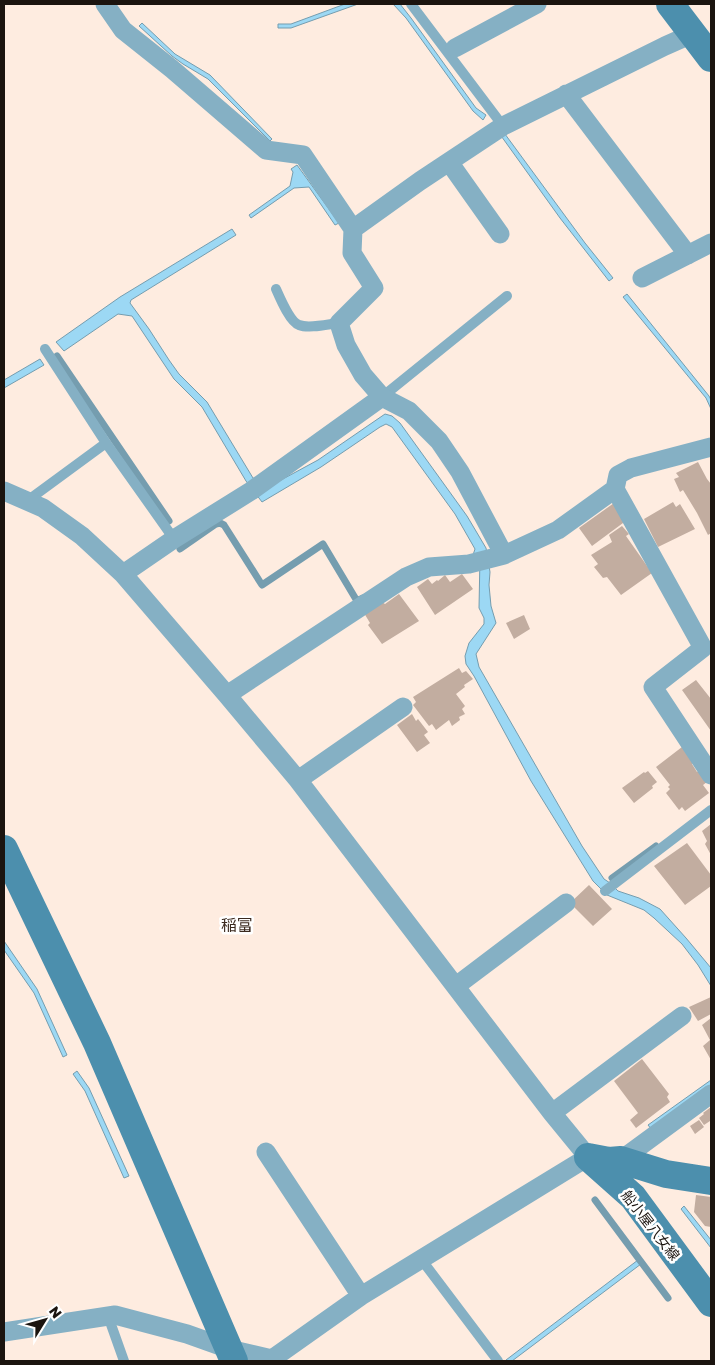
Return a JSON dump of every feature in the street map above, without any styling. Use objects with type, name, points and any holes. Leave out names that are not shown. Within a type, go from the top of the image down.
[{"type":"street","points":[[105,4],[123,30],[172,69],[266,150],[303,155],[354,229],[352,253],[374,288],[339,323],[346,345],[363,375],[382,397],[409,411],[439,441],[460,472],[491,558]]},
{"type":"street","points":[[455,48],[537,4]]},
{"type":"street","points":[[670,4],[711,58]]},
{"type":"street","points":[[354,229],[503,126],[692,34]]},
{"type":"street","points":[[566,94],[688,255]]},
{"type":"street","points":[[449,162],[500,234]]},
{"type":"street","points":[[642,278],[710,245]]},
{"type":"street","points":[[123,574],[257,486],[382,397]]},
{"type":"street","points":[[227,695],[406,577],[429,567],[469,564],[491,558],[558,530],[615,489],[618,475],[631,468],[711,447]]},
{"type":"street","points":[[615,489],[707,645],[653,688],[711,775]]},
{"type":"street","points":[[4,491],[43,508],[82,536],[123,574],[298,780],[552,1113],[588,1157],[609,1161],[621,1160],[666,1174],[711,1181]]},
{"type":"street","points":[[298,780],[403,707]]},
{"type":"street","points":[[4,849],[97,1043],[232,1355]]},
{"type":"street","points":[[456,986],[566,903]]},
{"type":"street","points":[[552,1113],[682,1016]]},
{"type":"street","points":[[621,1160],[711,1094]]},
{"type":"street","points":[[266,1152],[361,1296]]},
{"type":"street","points":[[4,1332],[116,1315],[187,1334],[232,1355],[273,1360],[361,1296],[588,1157]]},
{"type":"street","name":"船小屋八女線","points":[[588,1157],[633,1197],[711,1303]]},
{"type":"lane","points":[[411,4],[503,126]]},
{"type":"lane","points":[[276,289],[292,319],[299,325],[312,326],[339,323]]},
{"type":"lane","points":[[382,397],[507,296]]},
{"type":"lane","points":[[45,349],[106,443],[174,539]]},
{"type":"lane","points":[[27,501],[106,443]]},
{"type":"lane","points":[[605,891],[711,810]]},
{"type":"lane","points":[[421,1259],[498,1361]]},
{"type":"lane","points":[[108,1316],[124,1361]]},
{"type":"water","points":[[345,4],[358,4],[291,28],[278,28],[278,24],[291,24]]},
{"type":"water","points":[[393,4],[400,4],[411,18],[476,108],[486,115],[483,120],[473,111],[406,18]]},
{"type":"water","points":[[142,23],[175,54],[210,75],[272,139],[270,141],[208,79],[172,56],[139,26]]},
{"type":"water","points":[[502,130],[613,278],[609,281],[560,218],[499,133]]},
{"type":"water","points":[[297,165],[339,223],[335,225],[309,187],[294,188],[251,218],[249,215],[290,186],[293,172],[291,169]]},
{"type":"water","points":[[232,229],[236,235],[131,300],[130,303],[179,374],[207,402],[253,478],[270,486],[318,460],[385,414],[392,416],[400,423],[467,516],[486,548],[490,572],[491,606],[496,623],[476,654],[479,667],[582,846],[604,879],[618,891],[639,898],[660,909],[711,968],[711,986],[682,944],[654,918],[644,910],[607,895],[593,881],[531,781],[466,664],[465,656],[469,643],[484,624],[484,618],[479,608],[480,556],[473,555],[475,549],[455,514],[392,427],[386,424],[380,427],[321,467],[262,502],[246,481],[202,407],[174,379],[132,316],[118,314],[64,351],[56,342],[120,297]]},
{"type":"water","points":[[627,294],[709,396],[711,409],[706,398],[623,297]]},
{"type":"water","points":[[40,359],[44,365],[4,388],[4,380]]},
{"type":"water","points":[[4,941],[37,989],[67,1055],[63,1057],[34,993],[4,950]]},
{"type":"water","points":[[77,1071],[89,1088],[129,1176],[124,1178],[85,1091],[73,1074]]},
{"type":"water","points":[[711,1080],[711,1089],[652,1130],[648,1125]]},
{"type":"water","points":[[684,1206],[711,1240],[711,1248],[681,1209]]},
{"type":"water","points":[[638,1260],[641,1264],[512,1361],[506,1360]]},
{"type":"building","points":[[698,462],[711,484],[711,533],[708,535],[697,513],[683,490],[680,492],[674,479],[679,477],[676,473]]},
{"type":"building","points":[[673,502],[676,507],[680,504],[695,529],[658,547],[644,519]]},
{"type":"building","points":[[614,503],[624,523],[592,546],[579,528]]},
{"type":"building","points":[[622,526],[629,534],[626,536],[652,573],[621,595],[607,577],[603,578],[594,567],[598,564],[591,555],[612,542],[609,535]]},
{"type":"building","points":[[462,574],[473,589],[435,615],[417,587],[428,579],[432,584],[445,575],[450,582]]},
{"type":"building","points":[[399,594],[419,621],[382,644],[368,625],[370,623],[364,613],[382,602],[385,604]]},
{"type":"building","points":[[524,615],[530,629],[514,639],[506,623]]},
{"type":"building","points":[[459,668],[462,673],[466,671],[473,679],[456,694],[465,706],[462,709],[465,714],[459,717],[460,720],[452,726],[449,720],[436,730],[432,724],[429,726],[413,705],[416,702],[413,697]]},
{"type":"building","points":[[696,680],[711,699],[711,731],[682,690]]},
{"type":"building","points":[[412,714],[416,721],[418,719],[428,732],[424,735],[430,743],[417,752],[397,725]]},
{"type":"building","points":[[682,747],[694,762],[692,764],[697,772],[700,771],[707,782],[703,785],[709,793],[685,811],[682,807],[679,810],[666,793],[670,789],[668,787],[670,785],[656,767]]},
{"type":"building","points":[[648,771],[657,782],[652,786],[653,788],[634,803],[622,788]]},
{"type":"building","points":[[711,824],[711,855],[705,844],[707,841],[702,831]]},
{"type":"building","points":[[687,843],[711,875],[711,886],[685,905],[654,866]]},
{"type":"building","points":[[589,885],[612,909],[593,926],[570,903]]},
{"type":"building","points":[[711,997],[711,1014],[698,1021],[689,1007]]},
{"type":"building","points":[[711,1018],[711,1060],[703,1046],[710,1040],[702,1025]]},
{"type":"building","points":[[642,1059],[669,1094],[667,1097],[670,1102],[636,1128],[630,1120],[638,1113],[614,1081]]},
{"type":"building","points":[[711,1107],[711,1123],[710,1121],[704,1125],[699,1118]]},
{"type":"building","points":[[699,1120],[704,1127],[695,1134],[690,1126]]},
{"type":"building","points":[[696,1195],[711,1197],[711,1227],[705,1226],[694,1212]]},
{"type":"waterway","points":[[57,356],[169,521]]},
{"type":"waterway","points":[[180,549],[220,523],[224,525],[262,585],[323,544],[357,601],[363,598]]},
{"type":"waterway","points":[[612,878],[656,846]]},
{"type":"waterway","points":[[595,1200],[668,1298]]},
{"type":"district","name":"稲富","points":[[237,925]]}]
